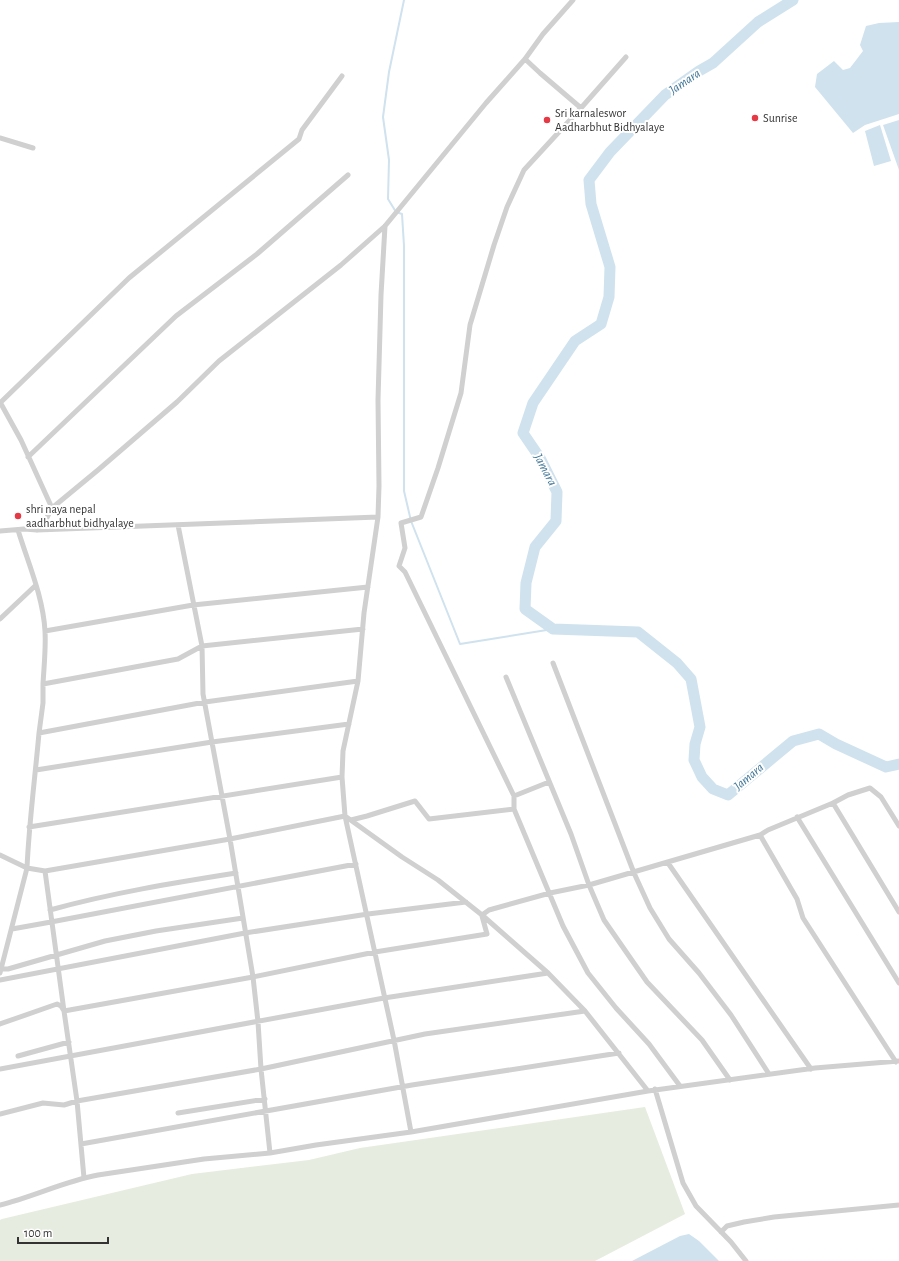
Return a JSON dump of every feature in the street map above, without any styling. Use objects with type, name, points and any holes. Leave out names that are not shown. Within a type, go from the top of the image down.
[{"type":"street","points":[[37,530],[44,523],[52,508],[177,402],[219,361],[341,264],[385,226],[486,103],[525,59],[543,34],[573,0]]},
{"type":"street","points":[[626,57],[524,170],[507,207],[470,325],[461,393],[438,468],[421,517],[401,523],[405,548],[399,566],[405,572],[514,796],[514,809],[563,926],[588,973],[616,1008],[649,1044],[680,1086]]},
{"type":"street","points":[[525,59],[581,108]]},
{"type":"street","points":[[52,508],[21,440],[0,402],[129,278],[300,139],[302,130],[342,76]]},
{"type":"street","points":[[0,138],[33,148]]},
{"type":"street","points":[[28,457],[176,316],[257,254],[348,175]]},
{"type":"street","points":[[385,226],[381,295],[378,400],[378,517],[368,587],[358,681],[343,751],[342,777],[345,816],[376,952],[411,1132]]},
{"type":"street","points":[[0,531],[378,517]]},
{"type":"street","points":[[178,525],[202,646],[204,702],[223,796],[253,977],[270,1153]]},
{"type":"street","points":[[18,530],[36,585],[43,615],[45,631],[43,703],[29,827],[26,868],[12,929],[0,971],[105,941],[156,931],[243,918]]},
{"type":"street","points":[[0,619],[36,585]]},
{"type":"street","points":[[45,631],[193,605],[368,587]]},
{"type":"street","points":[[43,684],[178,659],[202,646],[363,629]]},
{"type":"street","points":[[553,663],[634,873],[650,908],[669,939],[699,972],[731,1015],[769,1074]]},
{"type":"street","points":[[506,677],[571,834],[589,885],[604,920],[647,982],[702,1040],[730,1080]]},
{"type":"street","points":[[39,733],[204,702],[358,681]]},
{"type":"street","points":[[36,770],[212,742],[348,724]]},
{"type":"street","points":[[29,827],[342,777]]},
{"type":"street","points":[[514,796],[549,782]]},
{"type":"street","points":[[482,915],[489,910],[634,873],[760,835],[768,830],[848,795],[870,788],[881,796],[899,826]]},
{"type":"street","points":[[351,820],[416,801],[429,819],[514,809]]},
{"type":"street","points":[[833,802],[899,912]]},
{"type":"street","points":[[0,855],[26,868],[45,870],[230,839],[345,816],[402,857],[438,880],[482,915],[548,973],[585,1011],[648,1091]]},
{"type":"street","points":[[798,817],[899,983]]},
{"type":"street","points":[[0,1205],[84,1178],[204,1159],[270,1153],[411,1132],[655,1089],[811,1069],[897,1062],[803,918],[798,898],[760,835]]},
{"type":"street","points":[[668,863],[811,1069]]},
{"type":"street","points":[[12,929],[356,864]]},
{"type":"street","points":[[45,870],[77,1101],[84,1178]]},
{"type":"street","points":[[50,910],[93,898],[169,883],[236,873]]},
{"type":"street","points":[[0,980],[245,933],[368,914],[466,902]]},
{"type":"street","points":[[64,1011],[253,977],[376,952],[487,934],[482,915]]},
{"type":"street","points":[[0,1069],[384,998],[548,973]]},
{"type":"street","points":[[0,1024],[57,1004],[61,1006],[64,1011]]},
{"type":"street","points":[[0,1114],[43,1103],[64,1105],[77,1101],[261,1069],[425,1034],[585,1011]]},
{"type":"street","points":[[18,1056],[69,1042]]},
{"type":"street","points":[[81,1144],[403,1087],[619,1053]]},
{"type":"street","points":[[655,1089],[683,1183],[696,1206],[731,1242],[746,1261]]},
{"type":"street","points":[[178,1113],[265,1099]]},
{"type":"street","points":[[721,1232],[727,1226],[774,1217],[899,1205]]},
{"type":"shaded area","points":[[645,1107],[685,1214],[595,1261],[0,1261],[0,1220],[2,1219],[192,1174],[309,1160],[360,1148]]},
{"type":"water","points":[[899,22],[899,114],[865,125],[853,133],[815,87],[817,74],[834,61],[843,70],[850,68],[863,51],[860,45],[866,26],[879,23]]},
{"type":"water","points":[[899,120],[899,170],[883,125]]},
{"type":"water","points":[[880,125],[891,161],[874,166],[865,131]]},
{"type":"water","points":[[689,1234],[699,1241],[719,1261],[632,1261],[680,1236]]},
{"type":"waterway","points":[[404,0],[389,72],[383,117],[389,160],[388,199],[396,212],[402,214],[404,246],[404,491],[411,521],[460,644],[553,629]]},
{"type":"waterway","name":"Jamara","points":[[793,0],[758,22],[713,63],[665,95],[610,152],[589,180],[591,204],[610,267],[609,297],[601,324],[575,341],[533,403],[523,433],[540,458],[557,492],[556,521],[535,547],[526,583],[525,609],[553,629],[638,632],[677,663],[691,679],[700,727],[695,744],[694,760],[702,777],[713,789],[728,795],[793,741],[819,734],[836,744],[886,767],[899,764]]},
{"type":"place","name":"Sunrise","points":[[755,118]]},
{"type":"place","name":"Sri karnaleswor Aadharbhut Bidhyalaye","points":[[547,120]]},
{"type":"place","name":"shri naya nepal aadharbhut bidhyalaye","points":[[18,516]]}]
